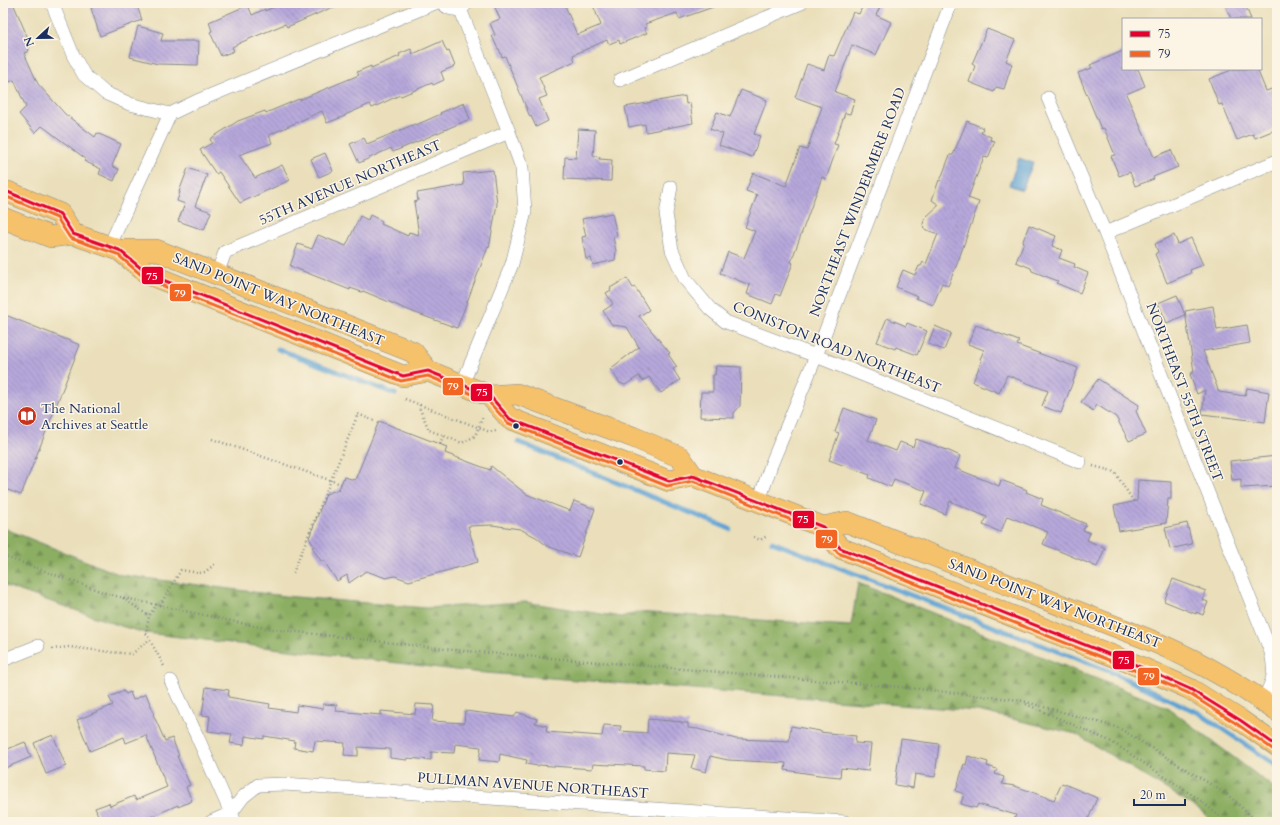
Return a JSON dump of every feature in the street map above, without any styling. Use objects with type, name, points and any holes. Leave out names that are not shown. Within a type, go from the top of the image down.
[{"type":"main road","points":[[3,193],[8,192],[60,214],[73,234]]},
{"type":"main road","name":"SAND POINT WAY NORTHEAST","points":[[3,218],[51,237],[73,234],[114,248],[156,250],[413,352],[428,371],[490,396],[517,394],[633,437],[680,457],[693,476]]},
{"type":"main road","name":"SAND POINT WAY NORTHEAST","points":[[114,248],[148,274],[403,376],[428,371]]},
{"type":"main road","name":"SAND POINT WAY NORTHEAST","points":[[490,396],[510,418],[514,420],[669,481],[693,476],[759,501],[823,527],[840,548],[1136,665],[1190,689],[1246,723],[1277,746]]},
{"type":"main road","name":"SAND POINT WAY NORTHEAST","points":[[823,527],[847,522],[1173,649],[1209,668],[1270,706]]},
{"type":"street","points":[[52,3],[73,55],[84,75],[104,94],[130,104],[170,114],[197,101],[435,3]]},
{"type":"street","points":[[442,3],[449,9],[455,10],[463,6],[522,168],[525,212],[512,264],[462,385]]},
{"type":"street","points":[[620,80],[801,3]]},
{"type":"street","name":"NORTHEAST WINDERMERE ROAD","points":[[759,501],[951,3]]},
{"type":"street","name":"NORTHEAST 55TH STREET","points":[[1048,98],[1105,233],[1271,652],[1274,668],[1270,706]]},
{"type":"street","points":[[114,248],[170,114]]},
{"type":"street","name":"55TH AVENUE NORTHEAST","points":[[216,274],[225,252],[509,132]]},
{"type":"street","points":[[1105,233],[1277,161]]},
{"type":"street","name":"CONISTON ROAD NORTHEAST","points":[[671,187],[666,214],[672,250],[685,279],[710,309],[726,322],[816,356],[1080,462]]},
{"type":"street","points":[[3,660],[44,648]]},
{"type":"street","points":[[171,681],[233,818],[211,822]]},
{"type":"street","name":"PULLMAN AVENUE NORTHEAST","points":[[233,818],[243,797],[258,785],[284,784],[845,822]]},
{"type":"path","points":[[405,399],[490,432],[499,432]]},
{"type":"path","points":[[420,405],[419,406],[429,430],[443,436],[462,443],[475,436],[479,428]]},
{"type":"path","points":[[293,573],[358,414],[374,421]]},
{"type":"path","points":[[440,444],[443,436]]},
{"type":"path","points":[[212,439],[341,484]]},
{"type":"path","points":[[1080,462],[1112,471],[1116,474],[1134,502]]},
{"type":"path","points":[[754,537],[760,540],[767,536]]},
{"type":"path","points":[[3,556],[111,595],[264,628],[454,650],[900,687],[1019,700],[1119,728],[1228,795],[1257,822]]},
{"type":"path","points":[[171,681],[146,633],[149,616],[181,570],[199,573],[205,572],[215,564]]},
{"type":"path","points":[[121,597],[149,616]]},
{"type":"path","points":[[44,648],[69,647],[132,654],[150,639]]},
{"type":"path","points":[[1019,700],[1112,742],[1200,800],[1226,822]]},
{"type":"green space","points":[[3,528],[121,575],[284,596],[426,608],[525,602],[621,617],[637,612],[851,626],[858,583],[1167,707],[1277,790],[1277,822],[1213,822],[1199,809],[1076,734],[978,711],[473,672],[146,633],[124,627],[3,585]]},
{"type":"water","points":[[1019,158],[1033,163],[1022,190],[1009,185]]},
{"type":"building","points":[[3,3],[13,3],[30,43],[28,43],[30,47],[28,48],[29,51],[24,53],[38,84],[65,114],[95,137],[97,133],[121,144],[112,166],[119,169],[114,181],[99,174],[101,169],[84,161],[86,159],[42,126],[35,133],[19,114],[26,107],[14,80],[7,83],[3,73]]},
{"type":"building","points":[[106,3],[136,3],[142,20],[100,36],[91,8]]},
{"type":"building","points":[[283,3],[342,3],[287,27],[285,24],[242,42],[232,47],[234,51],[221,56],[210,32],[212,31],[209,22],[248,5],[252,15]]},
{"type":"building","points":[[493,3],[564,3],[577,35],[601,25],[592,3],[616,3],[618,8],[628,3],[719,3],[719,5],[679,19],[677,13],[645,24],[647,27],[644,28],[647,33],[620,44],[619,40],[609,44],[607,40],[573,55],[575,61],[539,77],[547,96],[539,99],[548,121],[536,127],[531,116],[530,117],[505,56],[502,57],[492,36],[495,35],[490,23],[500,19]]},
{"type":"building","points":[[864,3],[882,3],[876,15],[891,22],[876,55],[852,45],[835,92],[855,99],[850,114],[845,113],[834,144],[838,145],[826,179],[822,177],[791,262],[793,263],[780,296],[776,294],[772,304],[747,294],[750,285],[720,273],[728,252],[744,258],[755,231],[745,227],[757,195],[746,191],[753,173],[786,186],[800,148],[807,150],[822,107],[795,97],[807,64],[824,70],[829,55],[834,56],[853,12],[859,14]]},
{"type":"building","points":[[1236,3],[1244,3],[1251,18],[1231,18],[1226,7]]},
{"type":"building","points":[[138,26],[163,33],[161,41],[199,41],[198,65],[158,64],[130,57]]},
{"type":"building","points":[[987,29],[1015,40],[1006,61],[1012,64],[1004,89],[996,87],[994,92],[969,82],[975,66],[972,64]]},
{"type":"building","points":[[442,41],[447,52],[449,51],[455,66],[441,72],[444,80],[433,85],[432,83],[401,96],[400,95],[372,108],[370,104],[327,123],[322,111],[269,135],[272,143],[239,155],[255,178],[282,165],[290,180],[240,203],[219,172],[216,174],[200,150],[212,143],[210,139],[238,121],[265,111],[266,113],[299,100],[359,75],[357,72],[400,56],[399,54],[411,49],[413,54]]},
{"type":"building","points":[[1122,51],[1122,70],[1138,70],[1145,86],[1126,94],[1154,157],[1171,150],[1178,167],[1153,177],[1154,179],[1135,186],[1130,172],[1119,176],[1111,156],[1115,155],[1104,128],[1101,129],[1078,73],[1092,68],[1090,65]]},
{"type":"building","points":[[1232,70],[1257,70],[1266,91],[1277,87],[1277,129],[1255,138],[1253,134],[1237,140],[1222,104],[1219,105],[1209,79]]},
{"type":"building","points":[[741,90],[767,100],[754,134],[760,136],[752,157],[719,145],[723,134],[710,129],[717,112],[730,117]]},
{"type":"building","points":[[685,96],[686,104],[690,103],[693,123],[646,132],[645,124],[629,127],[625,107]]},
{"type":"building","points":[[464,103],[470,119],[393,152],[391,148],[359,163],[350,144],[364,138],[367,144],[415,124],[416,125]]},
{"type":"building","points":[[967,121],[983,128],[981,133],[991,137],[990,140],[995,141],[988,158],[984,157],[968,198],[979,202],[957,264],[948,286],[942,283],[933,305],[896,287],[903,270],[915,275],[919,266],[921,266],[923,262],[926,264],[938,234],[924,229],[923,224],[925,218],[939,205],[932,200],[950,155],[953,155]]},
{"type":"building","points":[[578,129],[595,130],[593,156],[600,157],[599,159],[612,160],[611,181],[564,179],[565,157],[576,158]]},
{"type":"building","points":[[325,153],[333,171],[319,177],[311,159]]},
{"type":"building","points":[[188,168],[207,175],[195,206],[211,212],[204,230],[178,221],[185,204],[177,201]]},
{"type":"building","points":[[493,170],[497,204],[489,248],[488,247],[457,328],[413,312],[363,291],[350,288],[350,290],[290,266],[298,244],[312,249],[318,235],[346,246],[360,216],[368,220],[370,215],[382,221],[381,224],[408,236],[409,232],[419,235],[414,202],[418,201],[417,193],[464,185],[463,173]]},
{"type":"building","points":[[612,213],[617,236],[613,237],[616,251],[615,260],[593,265],[591,258],[586,259],[582,237],[586,236],[582,219]]},
{"type":"building","points":[[1029,225],[1056,236],[1052,246],[1062,250],[1059,258],[1075,264],[1074,267],[1088,273],[1080,293],[1056,283],[1058,281],[1032,271],[1031,268],[1016,262]]},
{"type":"building","points":[[1174,235],[1178,244],[1191,238],[1203,265],[1190,270],[1191,273],[1167,283],[1155,254],[1158,252],[1155,244]]},
{"type":"building","points":[[627,278],[633,288],[635,287],[649,310],[639,316],[670,353],[668,354],[677,367],[673,369],[680,380],[661,393],[649,377],[642,381],[639,376],[625,385],[620,383],[610,369],[639,347],[627,327],[612,325],[603,311],[613,304],[606,293],[611,290],[610,288]]},
{"type":"building","points":[[1177,295],[1185,315],[1167,323],[1158,303]]},
{"type":"building","points":[[1213,306],[1217,330],[1247,325],[1250,343],[1203,351],[1219,392],[1245,396],[1247,388],[1269,392],[1265,422],[1202,414],[1205,390],[1197,394],[1190,374],[1194,372],[1185,311]]},
{"type":"building","name":"The National Archives at Seattle","points":[[3,314],[80,345],[21,495],[3,488]]},
{"type":"building","points":[[887,318],[906,326],[907,323],[927,331],[917,355],[877,342]]},
{"type":"building","points":[[976,325],[1019,341],[1017,345],[1078,368],[1061,413],[1042,406],[1048,391],[1007,375],[999,393],[973,382],[982,360],[980,359],[984,350],[968,344]]},
{"type":"building","points":[[935,326],[951,333],[944,350],[928,344]]},
{"type":"building","points":[[716,366],[741,367],[740,406],[734,413],[734,418],[700,417],[701,392],[713,392],[713,375],[715,375]]},
{"type":"building","points":[[1098,379],[1139,405],[1136,411],[1146,434],[1129,441],[1116,417],[1097,405],[1093,411],[1081,402]]},
{"type":"building","points":[[844,408],[876,420],[868,440],[896,451],[900,442],[913,447],[916,439],[947,450],[960,456],[955,468],[999,486],[1001,480],[1027,490],[1026,492],[1043,499],[1041,505],[1086,524],[1083,530],[1090,533],[1087,540],[1105,548],[1097,567],[1043,544],[1048,532],[1007,516],[1001,532],[983,525],[987,517],[950,501],[945,514],[921,504],[926,491],[894,479],[891,487],[869,478],[870,475],[829,460],[839,433],[835,432]]},
{"type":"building","points":[[379,421],[447,447],[445,453],[490,470],[491,466],[526,494],[570,511],[574,501],[595,509],[578,557],[547,546],[536,537],[520,529],[492,525],[468,526],[478,562],[409,581],[395,576],[386,578],[366,571],[349,583],[347,575],[337,581],[324,561],[321,561],[312,547],[314,546],[309,538],[326,494],[339,489],[344,477],[355,480]]},
{"type":"building","points":[[1277,456],[1277,486],[1241,488],[1241,479],[1232,480],[1230,461]]},
{"type":"building","points":[[1138,480],[1171,482],[1171,499],[1168,499],[1166,523],[1119,531],[1114,506],[1137,501]]},
{"type":"building","points":[[1187,523],[1192,544],[1170,549],[1165,528]]},
{"type":"building","points":[[1173,579],[1206,591],[1203,600],[1208,602],[1203,615],[1196,612],[1196,614],[1164,601]]},
{"type":"building","points":[[206,687],[229,690],[228,697],[270,704],[269,708],[296,712],[297,705],[323,709],[323,704],[337,705],[336,711],[381,715],[381,711],[415,714],[416,704],[434,705],[432,721],[464,723],[465,711],[514,717],[517,712],[537,719],[535,723],[547,726],[546,732],[602,736],[604,725],[621,726],[620,731],[647,733],[648,719],[688,723],[688,728],[698,729],[736,739],[789,741],[791,726],[820,732],[856,736],[855,743],[871,744],[868,771],[841,768],[840,777],[785,770],[786,763],[728,760],[710,756],[706,772],[691,768],[695,755],[666,753],[665,771],[644,769],[644,766],[610,764],[593,764],[592,769],[538,766],[526,764],[527,760],[500,754],[499,762],[479,760],[481,747],[455,744],[454,753],[431,752],[431,760],[390,758],[390,749],[358,747],[358,756],[344,755],[345,743],[315,741],[313,751],[294,748],[295,741],[264,736],[264,739],[245,736],[244,745],[230,743],[232,734],[208,731],[210,716],[202,715]]},
{"type":"building","points":[[124,691],[126,694],[130,692],[133,700],[146,694],[165,741],[172,738],[179,756],[177,756],[190,785],[186,787],[192,801],[178,807],[178,805],[139,822],[101,822],[95,808],[109,803],[110,806],[134,796],[136,800],[167,787],[146,735],[126,743],[124,737],[90,751],[77,720],[113,705],[109,697]]},
{"type":"building","points":[[53,735],[66,766],[46,774],[34,743]]},
{"type":"building","points":[[901,739],[939,744],[935,777],[915,774],[913,788],[895,785]]},
{"type":"building","points":[[25,742],[31,757],[3,769],[3,751]]},
{"type":"building","points":[[968,756],[988,762],[987,766],[997,769],[995,774],[1004,777],[1002,784],[1015,786],[1054,800],[1062,783],[1097,798],[1087,822],[1013,822],[1016,815],[978,804],[976,808],[961,804],[964,794],[956,791]]},
{"type":"waterway","points":[[278,349],[395,394]]},
{"type":"waterway","points":[[518,442],[730,529]]},
{"type":"waterway","points":[[772,542],[1109,671],[1199,713],[1277,766]]},
{"type":"transit line","name":"75","points":[[3,193],[8,192],[60,214],[73,234],[119,250],[148,274],[403,376],[428,371],[490,396],[510,419],[669,481],[693,476],[823,527],[840,548],[1136,665],[1190,689],[1240,720],[1277,746]]},
{"type":"transit line","name":"79","points":[[4,198],[7,197],[57,218],[70,238],[117,254],[146,279],[401,381],[428,376],[487,400],[508,423],[667,486],[693,481],[820,531],[838,553],[1134,670],[1188,693],[1237,724],[1274,750]]},
{"type":"place","name":"The National Archives at Seattle","points":[[27,416]]}]
